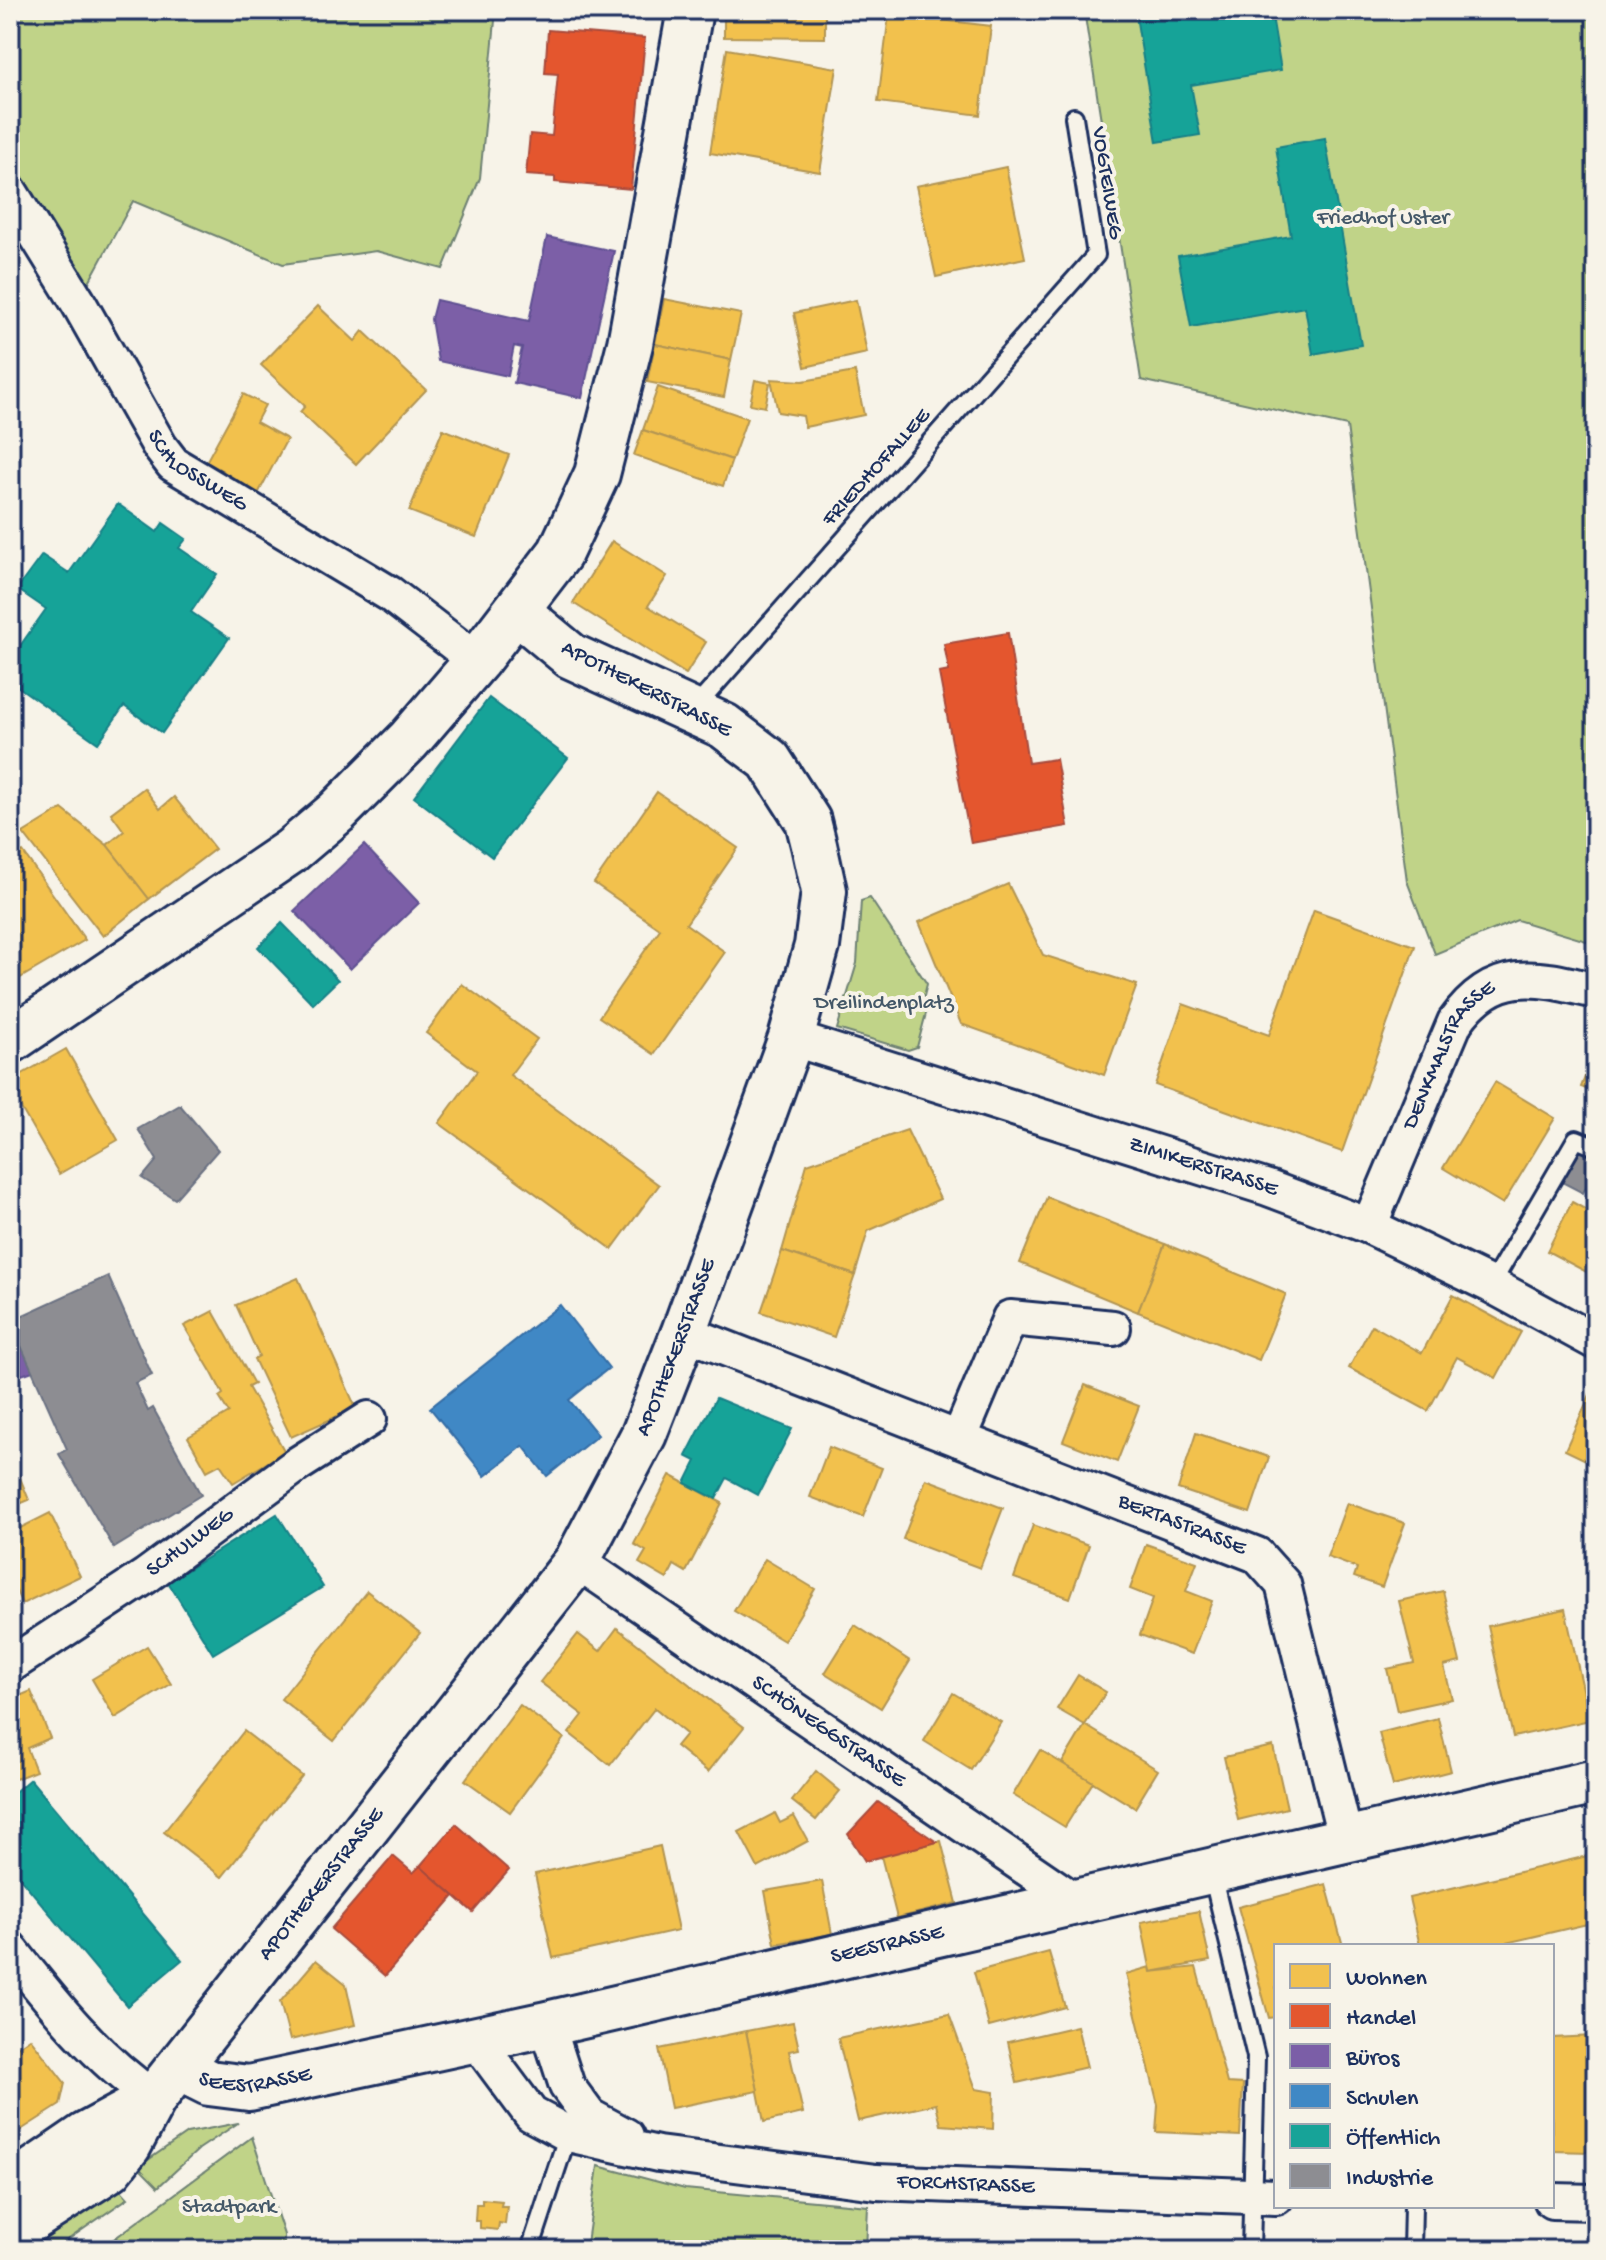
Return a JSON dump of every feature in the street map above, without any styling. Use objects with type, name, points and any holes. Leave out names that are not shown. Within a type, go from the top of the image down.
[{"type":"street","points":[[10,1041],[291,851],[367,783],[477,661],[518,612],[560,553],[597,474],[630,344],[690,10]]},
{"type":"street","name":"SCHLOSSWEG","points":[[10,192],[78,302],[160,447],[173,464],[390,594],[477,661]]},
{"type":"street","name":"APOTHEKERSTRASSE","points":[[167,2083],[577,1561],[644,1434],[684,1332],[791,1038],[817,946],[824,891],[808,821],[769,760],[724,726],[571,656],[518,612]]},
{"type":"street","name":"DENKMALSTRASSE","points":[[1369,1226],[1455,1022],[1470,1001],[1490,986],[1515,979],[1546,979],[1596,991]]},
{"type":"street","name":"ZIMIKERSTRASSE","points":[[791,1038],[1268,1188],[1369,1226],[1491,1285],[1596,1342]]},
{"type":"street","points":[[959,1439],[1010,1318],[1113,1328]]},
{"type":"street","name":"BERTASTRASSE","points":[[684,1332],[1257,1555],[1283,1584],[1346,1841]]},
{"type":"street","name":"SCHULWEG","points":[[10,1665],[146,1576],[298,1464],[369,1419]]},
{"type":"street","name":"SCHÖNEGGSTRASSE","points":[[577,1561],[1078,1903]]},
{"type":"street","name":"SEESTRASSE","points":[[167,2083],[209,2083],[249,2088],[476,2040],[1212,1873],[1596,1782]]},
{"type":"street","points":[[10,1949],[50,2000],[118,2074],[167,2083]]},
{"type":"street","name":"FORCHSTRASSE","points":[[547,2024],[567,2086],[589,2116],[658,2154]]},
{"type":"street","name":"FORCHSTRASSE","points":[[476,2040],[531,2114],[568,2134],[658,2154],[876,2182],[1265,2196]]},
{"type":"street","points":[[10,2187],[167,2083]]},
{"type":"street","points":[[10,2233],[110,2169],[129,2145],[167,2083]]},
{"type":"street","points":[[1554,2201],[1596,2202]]},
{"type":"lane","name":"VOGTEIWEG","points":[[1074,117],[1096,255]]},
{"type":"lane","name":"FRIEDHOFALLEE","points":[[692,711],[1096,255]]},
{"type":"lane","points":[[1491,1285],[1576,1139],[1596,1147]]},
{"type":"lane","points":[[1212,1873],[1256,2057],[1265,2196],[1251,2250]]},
{"type":"lane","points":[[530,2250],[568,2134]]},
{"type":"lane","points":[[1412,2250],[1413,2208]]},
{"type":"green space","points":[[10,10],[496,10],[480,178],[443,269],[376,251],[283,264],[133,201],[78,302],[10,192]]},
{"type":"green space","name":"Friedhof Uster","points":[[1084,10],[1596,10],[1596,944],[1517,920],[1435,954],[1407,881],[1347,426],[1141,380]]},
{"type":"green space","name":"Dreilindenplatz","points":[[870,898],[927,984],[922,1004],[928,1006],[917,1047],[908,1050],[837,1029],[857,963],[861,901]]},
{"type":"green space","points":[[238,2123],[199,2149],[158,2187],[138,2167],[187,2133]]},
{"type":"green space","name":"Stadtpark","points":[[252,2137],[284,2235],[284,2250],[99,2250]]},
{"type":"green space","points":[[598,2166],[685,2189],[868,2206],[866,2250],[586,2250]]},
{"type":"green space","points":[[118,2187],[128,2198],[53,2250],[30,2250]]},
{"type":"building: Wohnen","points":[[724,10],[825,10],[825,38],[724,37]]},
{"type":"building: Wohnen","points":[[889,14],[991,26],[980,115],[878,102]]},
{"type":"building: Wohnen","points":[[727,49],[837,68],[820,172],[710,153]]},
{"type":"building: Wohnen","points":[[1006,167],[1025,258],[936,277],[916,186]]},
{"type":"building: Wohnen","points":[[664,299],[741,314],[731,360],[655,344]]},
{"type":"building: Wohnen","points":[[856,300],[867,353],[805,367],[794,313]]},
{"type":"building: Wohnen","points":[[318,306],[355,341],[363,331],[426,390],[356,464],[300,412],[305,406],[261,365]]},
{"type":"building: Wohnen","points":[[655,344],[731,360],[724,397],[647,382]]},
{"type":"building: Wohnen","points":[[855,372],[864,415],[805,427],[803,416],[778,412],[771,379],[803,381]]},
{"type":"building: Wohnen","points":[[755,380],[770,383],[765,407],[750,404]]},
{"type":"building: Wohnen","points":[[658,387],[747,418],[732,460],[643,430]]},
{"type":"building: Wohnen","points":[[243,394],[265,405],[256,422],[287,439],[257,496],[221,476],[223,471],[206,462]]},
{"type":"building: Wohnen","points":[[443,429],[509,455],[476,537],[409,511]]},
{"type":"building: Wohnen","points":[[643,430],[732,460],[723,486],[634,455]]},
{"type":"building: Wohnen","points":[[612,541],[667,576],[648,606],[706,642],[686,674],[573,603]]},
{"type":"building: Wohnen","points":[[144,788],[160,809],[174,797],[215,849],[149,899],[107,845],[124,831],[111,813]]},
{"type":"building: Wohnen","points":[[657,792],[738,848],[686,924],[725,952],[654,1054],[599,1017],[660,929],[594,883]]},
{"type":"building: Wohnen","points":[[62,809],[107,845],[149,899],[103,936],[23,833]]},
{"type":"building: Wohnen","points":[[23,852],[85,940],[10,984],[10,860]]},
{"type":"building: Wohnen","points":[[1008,884],[1043,955],[1137,985],[1104,1075],[961,1024],[919,922]]},
{"type":"building: Wohnen","points":[[1314,910],[1415,946],[1342,1152],[1155,1085],[1183,1004],[1269,1035]]},
{"type":"building: Wohnen","points":[[462,984],[537,1039],[510,1075],[659,1185],[612,1249],[439,1123],[477,1071],[426,1033]]},
{"type":"building: Wohnen","points":[[66,1049],[118,1140],[59,1174],[10,1089],[10,1081]]},
{"type":"building: Wohnen","points":[[1596,1053],[1596,1093],[1581,1087]]},
{"type":"building: Wohnen","points":[[1495,1082],[1555,1118],[1503,1204],[1443,1168]]},
{"type":"building: Wohnen","points":[[907,1130],[940,1199],[868,1231],[855,1275],[782,1251],[807,1164]]},
{"type":"building: Wohnen","points":[[1047,1197],[1165,1244],[1138,1312],[1020,1263]]},
{"type":"building: Wohnen","points":[[1572,1202],[1596,1215],[1596,1277],[1547,1251]]},
{"type":"building: Wohnen","points":[[1165,1244],[1286,1294],[1259,1360],[1138,1312]]},
{"type":"building: Wohnen","points":[[782,1251],[855,1275],[834,1337],[761,1312]]},
{"type":"building: Wohnen","points":[[298,1278],[356,1408],[291,1437],[254,1359],[259,1356],[236,1305]]},
{"type":"building: Wohnen","points":[[1453,1295],[1521,1332],[1496,1378],[1457,1357],[1428,1411],[1349,1368],[1372,1325],[1422,1353]]},
{"type":"building: Wohnen","points":[[213,1311],[254,1384],[248,1387],[285,1452],[233,1483],[220,1464],[207,1471],[188,1437],[229,1413],[219,1397],[223,1394],[184,1326]]},
{"type":"building: Wohnen","points":[[1085,1385],[1139,1406],[1117,1462],[1063,1441]]},
{"type":"building: Wohnen","points":[[1593,1388],[1596,1390],[1596,1465],[1565,1450]]},
{"type":"building: Wohnen","points":[[1196,1433],[1269,1457],[1250,1513],[1178,1489]]},
{"type":"building: Wohnen","points":[[829,1447],[882,1468],[863,1517],[810,1497]]},
{"type":"building: Wohnen","points":[[10,1453],[29,1500],[10,1508]]},
{"type":"building: Wohnen","points":[[670,1475],[722,1503],[686,1572],[674,1565],[667,1579],[639,1563],[646,1551],[634,1544]]},
{"type":"building: Wohnen","points":[[926,1479],[1003,1508],[980,1568],[903,1539]]},
{"type":"building: Wohnen","points":[[1347,1503],[1405,1523],[1382,1587],[1354,1577],[1357,1568],[1327,1557]]},
{"type":"building: Wohnen","points":[[50,1513],[80,1576],[22,1604],[10,1578],[10,1533]]},
{"type":"building: Wohnen","points":[[1033,1525],[1089,1545],[1070,1598],[1014,1578]]},
{"type":"building: Wohnen","points":[[1146,1544],[1197,1562],[1186,1591],[1212,1601],[1192,1654],[1140,1635],[1153,1598],[1130,1589]]},
{"type":"building: Wohnen","points":[[765,1559],[815,1589],[784,1641],[734,1611]]},
{"type":"building: Wohnen","points":[[367,1591],[420,1633],[334,1741],[281,1699]]},
{"type":"building: Wohnen","points":[[1443,1591],[1460,1662],[1444,1666],[1452,1699],[1397,1711],[1387,1669],[1414,1663],[1399,1601]]},
{"type":"building: Wohnen","points":[[1565,1609],[1590,1720],[1513,1737],[1488,1626]]},
{"type":"building: Wohnen","points":[[855,1625],[910,1661],[881,1708],[825,1673]]},
{"type":"building: Wohnen","points":[[617,1628],[744,1727],[708,1772],[676,1746],[686,1734],[655,1708],[610,1765],[569,1733],[583,1715],[540,1682],[578,1634],[600,1651]]},
{"type":"building: Wohnen","points":[[147,1646],[171,1684],[115,1718],[92,1679]]},
{"type":"building: Wohnen","points":[[1078,1675],[1106,1692],[1085,1725],[1057,1709]]},
{"type":"building: Wohnen","points":[[31,1691],[50,1738],[27,1748],[36,1771],[10,1781],[10,1700]]},
{"type":"building: Wohnen","points":[[953,1693],[1001,1722],[971,1770],[924,1741]]},
{"type":"building: Wohnen","points":[[520,1705],[564,1738],[510,1812],[465,1780]]},
{"type":"building: Wohnen","points":[[1438,1718],[1451,1771],[1393,1786],[1379,1733]]},
{"type":"building: Wohnen","points":[[1085,1725],[1158,1770],[1135,1808],[1062,1763]]},
{"type":"building: Wohnen","points":[[244,1731],[302,1776],[222,1877],[164,1832]]},
{"type":"building: Wohnen","points":[[1273,1746],[1287,1808],[1238,1820],[1224,1757]]},
{"type":"building: Wohnen","points":[[1040,1750],[1093,1782],[1065,1827],[1013,1795]]},
{"type":"building: Wohnen","points":[[816,1771],[840,1791],[816,1820],[792,1801]]},
{"type":"building: Wohnen","points":[[775,1813],[780,1823],[794,1816],[808,1841],[758,1868],[739,1832]]},
{"type":"building: Wohnen","points":[[941,1841],[957,1903],[897,1918],[881,1856]]},
{"type":"building: Wohnen","points":[[660,1846],[678,1930],[553,1958],[535,1874]]},
{"type":"building: Wohnen","points":[[1596,1854],[1596,1922],[1502,1944],[1420,1944],[1409,1898]]},
{"type":"building: Wohnen","points":[[822,1881],[832,1934],[775,1944],[765,1891]]},
{"type":"building: Wohnen","points":[[1326,1884],[1342,1944],[1274,1944],[1274,2017],[1269,2018],[1238,1907]]},
{"type":"building: Wohnen","points":[[1199,1911],[1210,1961],[1151,1972],[1141,1922]]},
{"type":"building: Wohnen","points":[[1049,1952],[1065,2007],[989,2027],[974,1972]]},
{"type":"building: Wohnen","points":[[316,1960],[346,1984],[355,2025],[290,2040],[280,2002]]},
{"type":"building: Wohnen","points":[[1150,1967],[1151,1972],[1196,1967],[1227,2083],[1243,2084],[1240,2136],[1156,2132],[1158,2105],[1126,1974]]},
{"type":"building: Wohnen","points":[[949,2014],[976,2089],[994,2092],[993,2129],[941,2125],[936,2104],[858,2121],[838,2038]]},
{"type":"building: Wohnen","points":[[793,2022],[799,2049],[789,2051],[803,2113],[764,2122],[746,2031]]},
{"type":"building: Wohnen","points":[[1077,2026],[1087,2067],[1017,2083],[1008,2042]]},
{"type":"building: Wohnen","points":[[746,2031],[758,2091],[671,2108],[659,2049]]},
{"type":"building: Wohnen","points":[[1593,2036],[1589,2152],[1554,2151],[1554,2038]]},
{"type":"building: Wohnen","points":[[30,2038],[65,2083],[60,2105],[10,2137],[10,2052]]},
{"type":"building: Wohnen","points":[[482,2199],[502,2201],[501,2206],[507,2206],[505,2224],[499,2223],[498,2230],[480,2228],[480,2221],[475,2221],[476,2204],[482,2204]]},
{"type":"building: Wohnen","points":[[886,2244],[1063,2249],[886,2250]]},
{"type":"building: Handel","points":[[548,30],[645,38],[631,189],[555,182],[555,177],[526,175],[530,134],[552,136],[558,74],[545,73]]},
{"type":"building: Handel","points":[[1008,633],[1028,763],[1056,759],[1068,826],[971,843],[939,673],[949,671],[944,644]]},
{"type":"building: Handel","points":[[878,1802],[937,1842],[865,1861],[848,1834]]},
{"type":"building: Handel","points":[[456,1824],[509,1870],[473,1912],[420,1866]]},
{"type":"building: Handel","points":[[393,1856],[413,1873],[420,1866],[454,1896],[385,1976],[331,1929]]},
{"type":"building: Büros","points":[[547,237],[614,251],[582,398],[514,383],[522,348],[514,346],[508,376],[438,361],[431,319],[436,300],[529,321]]},
{"type":"building: Büros","points":[[364,845],[419,903],[350,969],[294,911]]},
{"type":"building: Büros","points":[[11,1324],[33,1371],[10,1379]]},
{"type":"building: Schulen","points":[[560,1305],[609,1368],[569,1400],[598,1435],[547,1476],[523,1446],[485,1476],[430,1408]]},
{"type":"building: Öffentlich","points":[[1135,10],[1271,10],[1281,70],[1191,85],[1200,135],[1157,142]]},
{"type":"building: Öffentlich","points":[[1325,138],[1361,345],[1313,354],[1305,307],[1191,327],[1178,256],[1291,236],[1276,147]]},
{"type":"building: Öffentlich","points":[[118,504],[157,532],[163,523],[186,539],[179,548],[217,574],[191,612],[229,638],[162,733],[124,706],[98,743],[10,681],[10,660],[46,609],[17,589],[42,555],[69,573]]},
{"type":"building: Öffentlich","points":[[489,698],[568,758],[492,857],[414,797]]},
{"type":"building: Öffentlich","points":[[282,923],[338,980],[313,1004],[258,947]]},
{"type":"building: Öffentlich","points":[[716,1398],[792,1429],[758,1495],[727,1478],[716,1499],[685,1483],[696,1461],[686,1456]]},
{"type":"building: Öffentlich","points":[[277,1514],[323,1587],[213,1654],[168,1582]]},
{"type":"building: Öffentlich","points":[[30,1779],[182,1960],[127,2006],[10,1866],[10,1796]]},
{"type":"building: Industrie","points":[[180,1105],[218,1150],[175,1199],[142,1178],[157,1160],[138,1129]]},
{"type":"building: Industrie","points":[[1578,1150],[1596,1159],[1596,1167],[1583,1193],[1562,1182]]},
{"type":"building: Industrie","points":[[108,1276],[152,1375],[135,1383],[148,1411],[153,1408],[201,1495],[114,1548],[59,1454],[67,1449],[10,1321]]}]
